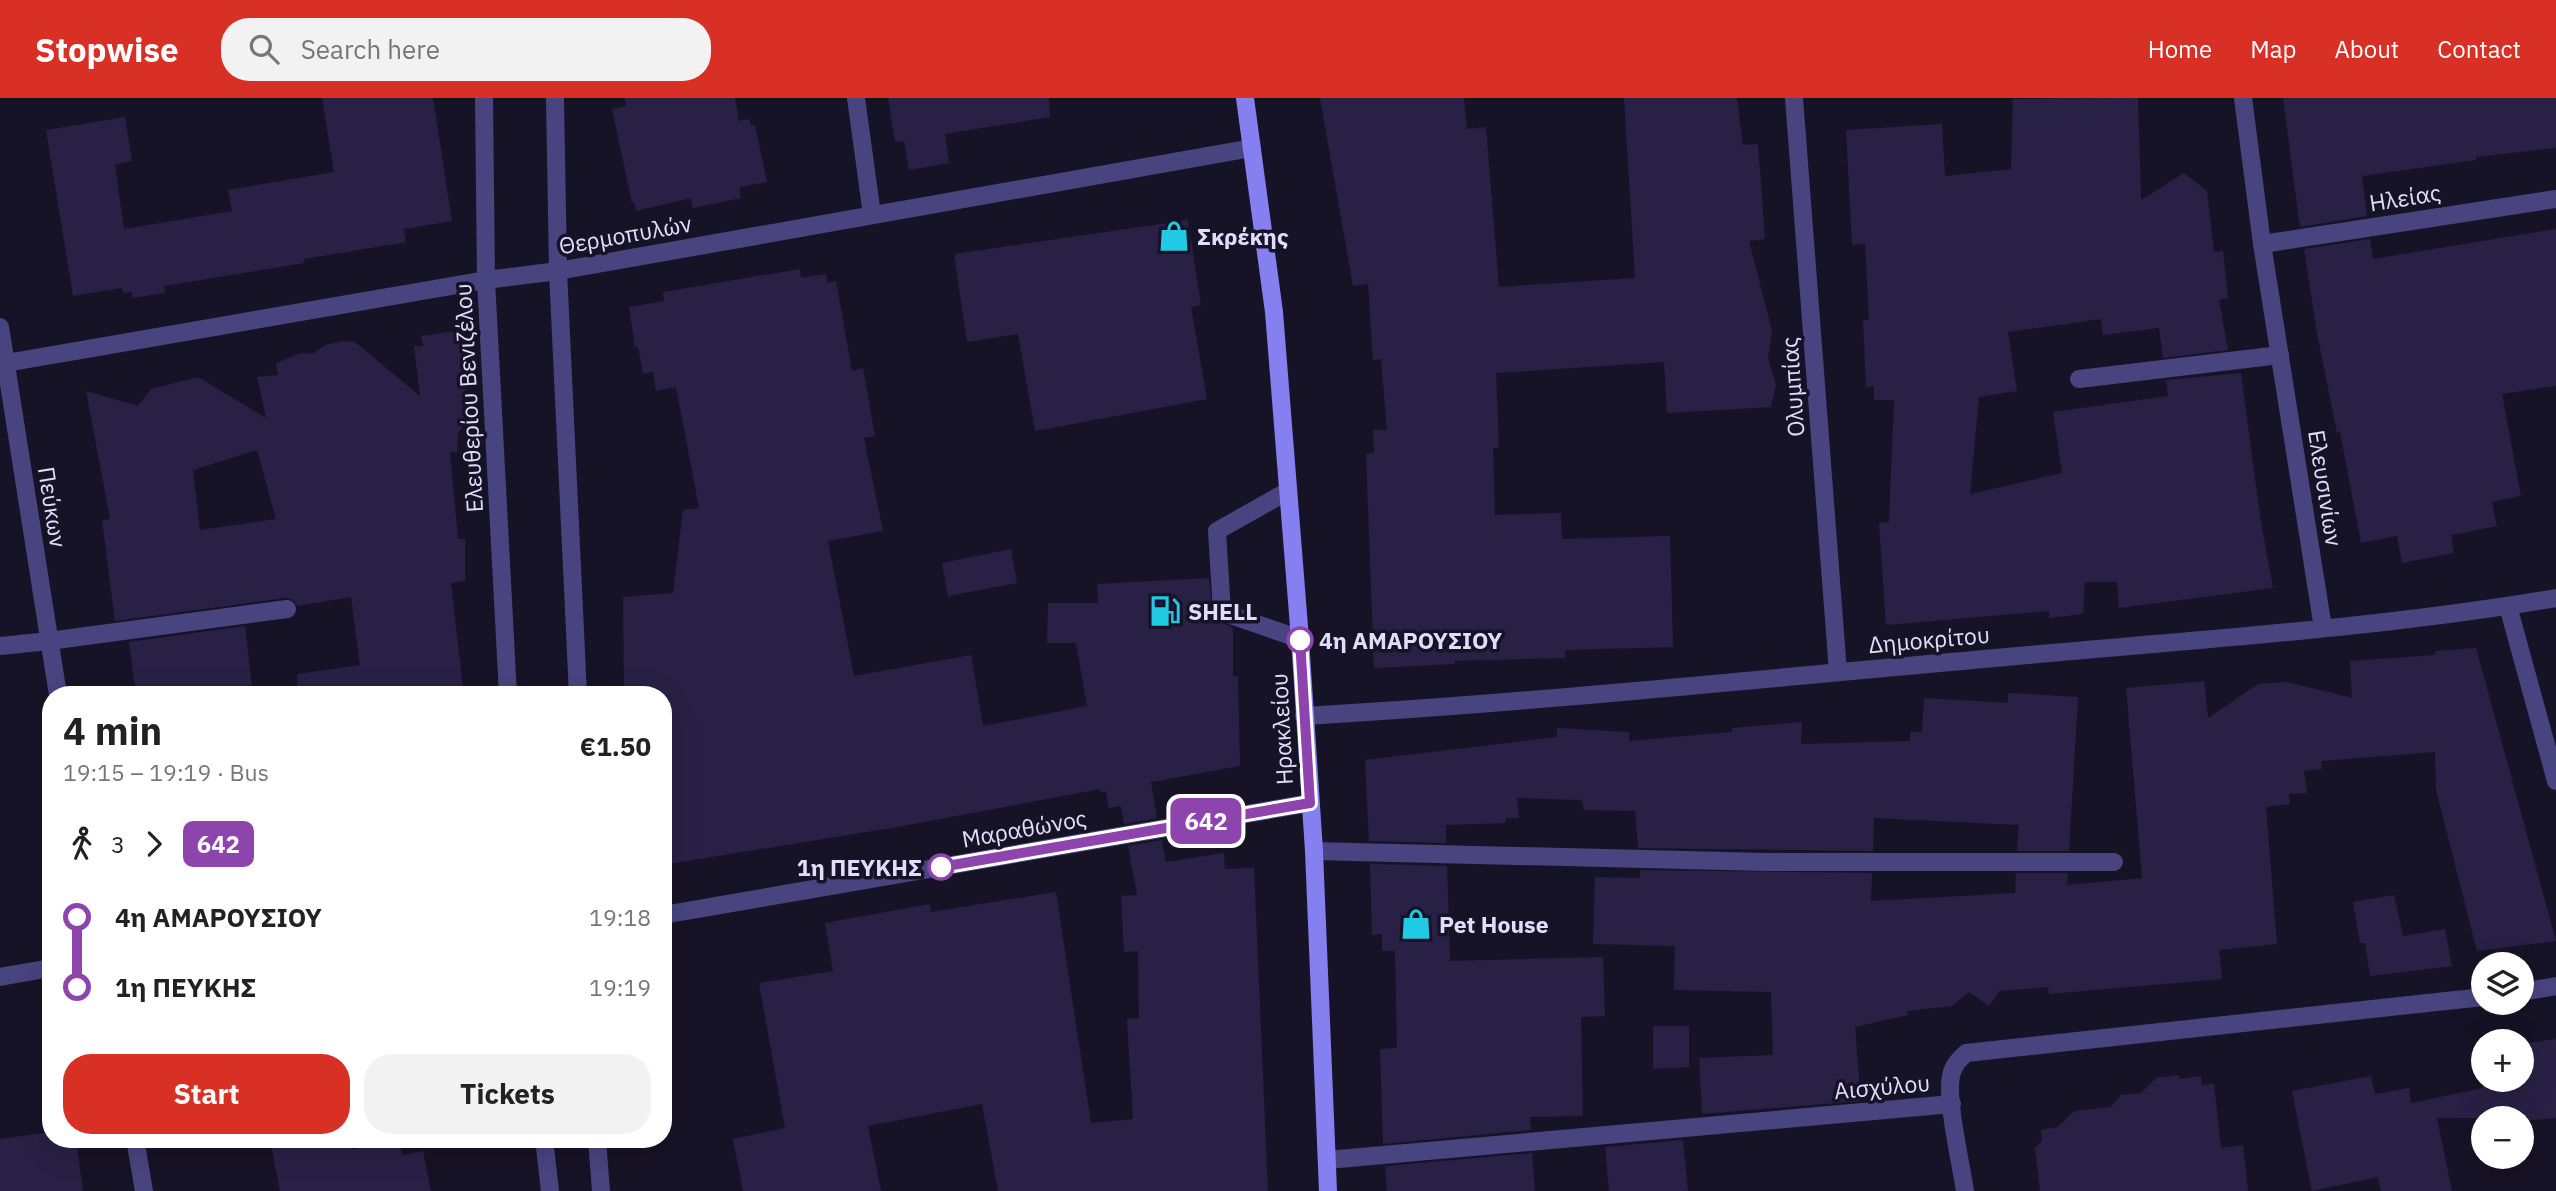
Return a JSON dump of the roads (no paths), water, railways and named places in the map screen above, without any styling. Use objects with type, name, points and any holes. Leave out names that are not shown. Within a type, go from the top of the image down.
[{"type":"main road","name":"Ηρακλείου","points":[[1245,98],[1274,312],[1300,639],[1314,851],[1328,1191]]},
{"type":"street","name":"Ελευθερίου Βενιζέλου","points":[[484,98],[486,281],[508,686]]},
{"type":"street","points":[[555,98],[558,271],[578,686]]},
{"type":"street","points":[[856,98],[872,215]]},
{"type":"street","name":"Ολυμπίας","points":[[1794,98],[1838,672]]},
{"type":"street","name":"Ελευσινίων","points":[[2243,98],[2262,244],[2323,628]]},
{"type":"street","name":"Θερμοπυλών","points":[[6,363],[558,271],[1252,148]]},
{"type":"street","name":"Ηλείας","points":[[2262,244],[2556,199]]},
{"type":"street","name":"Πεύκων","points":[[0,327],[57,686]]},
{"type":"street","points":[[2079,379],[2280,355]]},
{"type":"street","points":[[1288,491],[1217,531],[1222,612],[1300,639]]},
{"type":"street","name":"Δημοκρίτου","points":[[1304,716],[1838,672],[2323,628],[2556,598]]},
{"type":"street","points":[[2508,606],[2556,781]]},
{"type":"street","points":[[0,646],[287,609]]},
{"type":"street","name":"Μαραθώνος","points":[[672,913],[1310,803]]},
{"type":"street","points":[[1314,851],[1765,862],[2114,862]]},
{"type":"street","points":[[0,977],[42,970]]},
{"type":"street","points":[[2534,990],[2556,986]]},
{"type":"street","name":"Αισχύλου","points":[[1327,1160],[1952,1104],[1950,1078],[1954,1066],[1966,1053],[2471,998]]},
{"type":"street","points":[[1952,1104],[1965,1191]]},
{"type":"street","points":[[137,1148],[144,1191]]},
{"type":"street","points":[[545,1148],[550,1191]]},
{"type":"street","points":[[598,1148],[601,1191]]},
{"type":"place","name":"Σκρέκης","points":[[1174,236]]},
{"type":"place","name":"SHELL","points":[[1165,611]]},
{"type":"place","name":"4η ΑΜΑΡΟΥΣΙΟΥ","points":[[1300,640]]},
{"type":"place","name":"1η ΠΕΥΚΗΣ","points":[[941,867]]},
{"type":"place","name":"Pet House","points":[[1416,924]]}]
